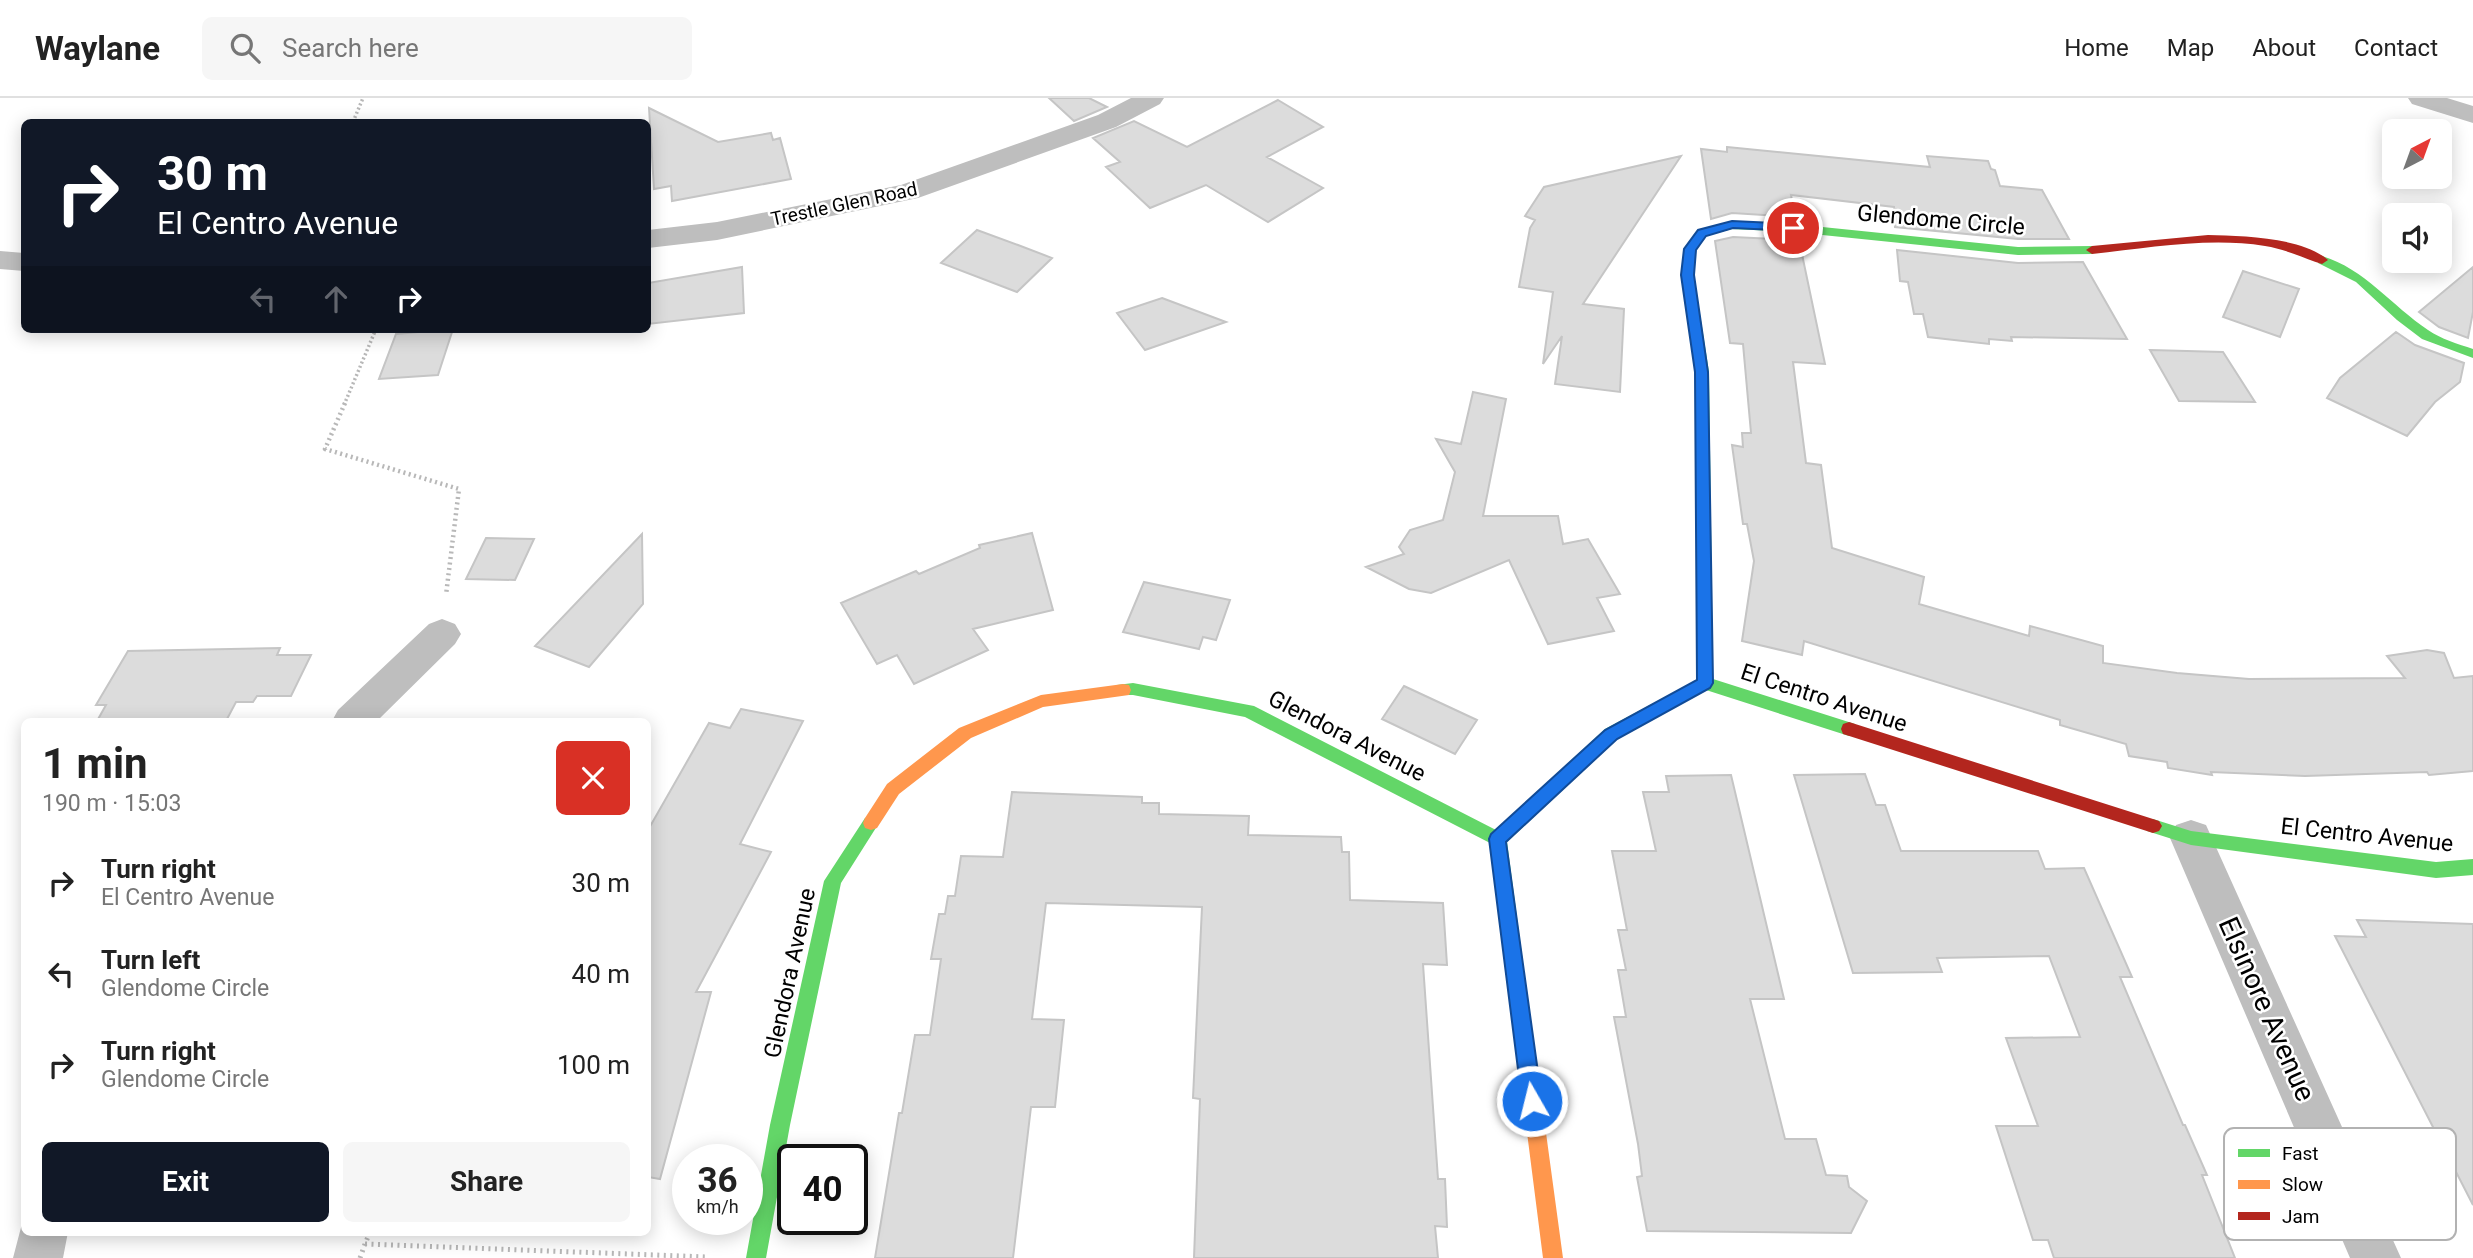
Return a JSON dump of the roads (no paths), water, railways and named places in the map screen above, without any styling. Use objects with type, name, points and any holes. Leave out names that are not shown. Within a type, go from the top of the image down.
[{"type":"street","name":"Trestle Glen Road","points":[[651,239],[717,231],[908,192],[1107,121],[1151,98]]},
{"type":"street","points":[[2421,98],[2473,115]]},
{"type":"street","name":"Glendome Circle","points":[[1705,683],[1702,372],[1688,275],[1690,249],[1702,233],[1732,225],[1793,228],[2018,251],[2094,250],[2205,237],[2256,240],[2312,255],[2360,279],[2401,317],[2427,336],[2473,354]]},
{"type":"street","points":[[0,260],[21,262]]},
{"type":"street","points":[[355,718],[442,634]]},
{"type":"street","name":"El Centro Avenue","points":[[1497,839],[1611,734],[1705,683],[2191,838],[2436,870],[2473,867]]},
{"type":"street","name":"Glendora Avenue","points":[[755,1258],[780,1125],[833,881],[893,789],[965,733],[1041,701],[1133,688],[1248,711],[1497,839]]},
{"type":"street","name":"Elsinore Avenue","points":[[2191,838],[2319,1128]]},
{"type":"street","points":[[1497,839],[1553,1258]]},
{"type":"street","points":[[38,1258],[42,1236]]},
{"type":"street","name":"Elsinore Avenue","points":[[2368,1240],[2376,1258]]}]
